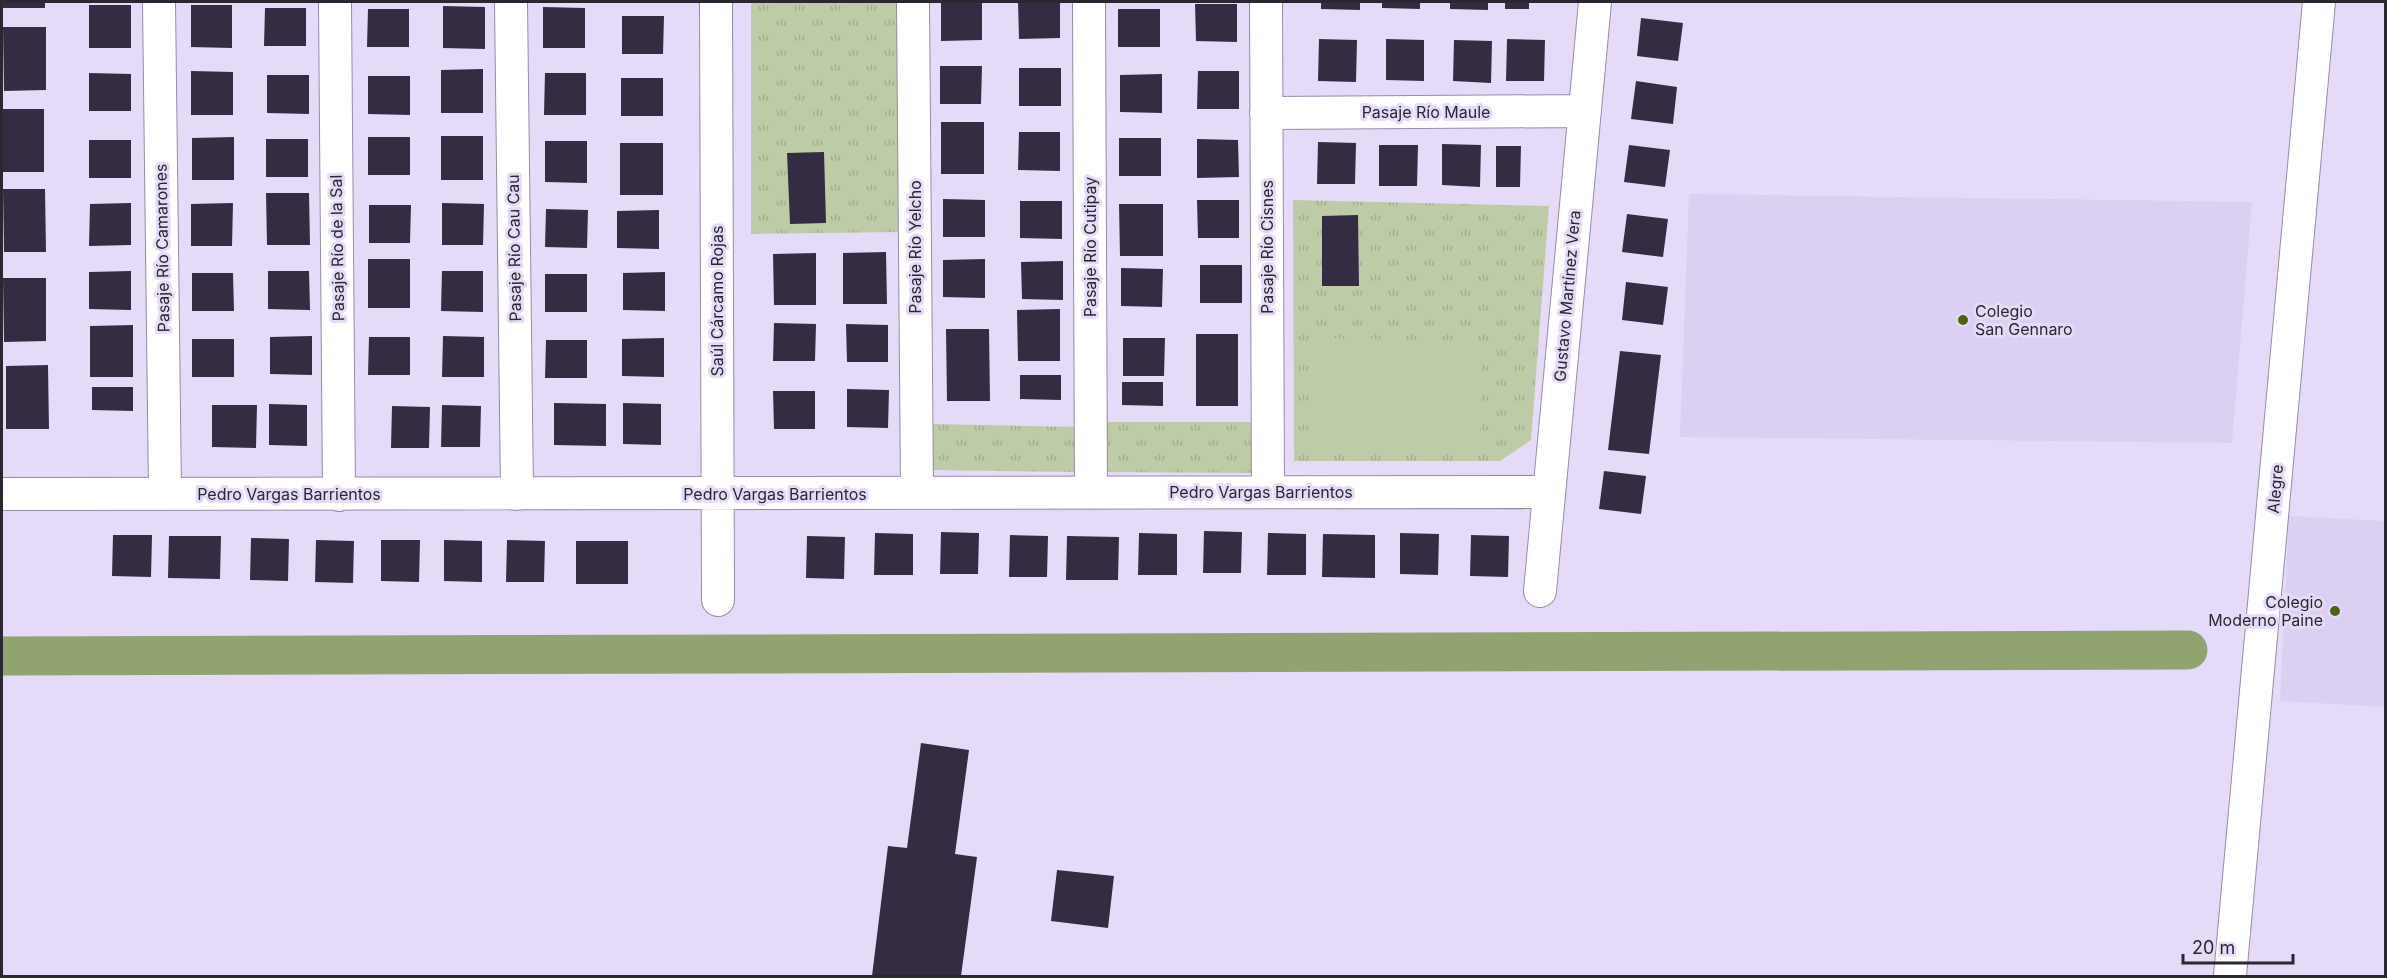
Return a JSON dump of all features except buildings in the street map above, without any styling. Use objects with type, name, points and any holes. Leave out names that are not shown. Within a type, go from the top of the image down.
[{"type":"street","name":"Pasaje Río Camarones","points":[[159,2],[165,494]]},
{"type":"street","name":"Pasaje Río de la Sal","points":[[335,2],[339,495]]},
{"type":"street","name":"Pasaje Río Cau Cau","points":[[511,2],[517,494]]},
{"type":"street","name":"Saúl Cárcamo Rojas","points":[[716,2],[718,600]]},
{"type":"street","name":"Pasaje Río Yelcho","points":[[913,2],[917,494]]},
{"type":"street","name":"Pasaje Río Cutipay","points":[[1089,2],[1091,493]]},
{"type":"street","name":"Pasaje Río Cisnes","points":[[1266,2],[1268,492]]},
{"type":"street","name":"Gustavo Martínez Vera","points":[[1540,591],[1595,2]]},
{"type":"street","name":"Alegre","points":[[2230,976],[2319,2]]},
{"type":"street","name":"Pasaje Río Maule","points":[[1266,112],[1585,111]]},
{"type":"street","name":"Pedro Vargas Barrientos","points":[[2,494],[1549,492]]},
{"type":"shaded area","name":"Colegio San Gennaro","points":[[1689,194],[2252,202],[2232,443],[1680,437]]},
{"type":"shaded area","name":"Colegio Moderno Paine","points":[[2289,516],[2385,521],[2385,707],[2280,701]]},
{"type":"green space","points":[[751,2],[898,2],[902,232],[751,234]]},
{"type":"green space","points":[[1293,200],[1549,206],[1531,440],[1500,461],[1294,461]]},
{"type":"green space","points":[[1311,338],[1481,341],[1480,449],[1310,447]]},
{"type":"green space","points":[[1099,422],[1261,422],[1260,473],[1099,472]]},
{"type":"green space","points":[[932,424],[1080,427],[1079,472],[931,470]]},
{"type":"waterway","points":[[2,656],[2188,650]]},
{"type":"place","name":"Colegio San Gennaro","points":[[1963,320]]},
{"type":"place","name":"Colegio Moderno Paine","points":[[2335,611]]}]
